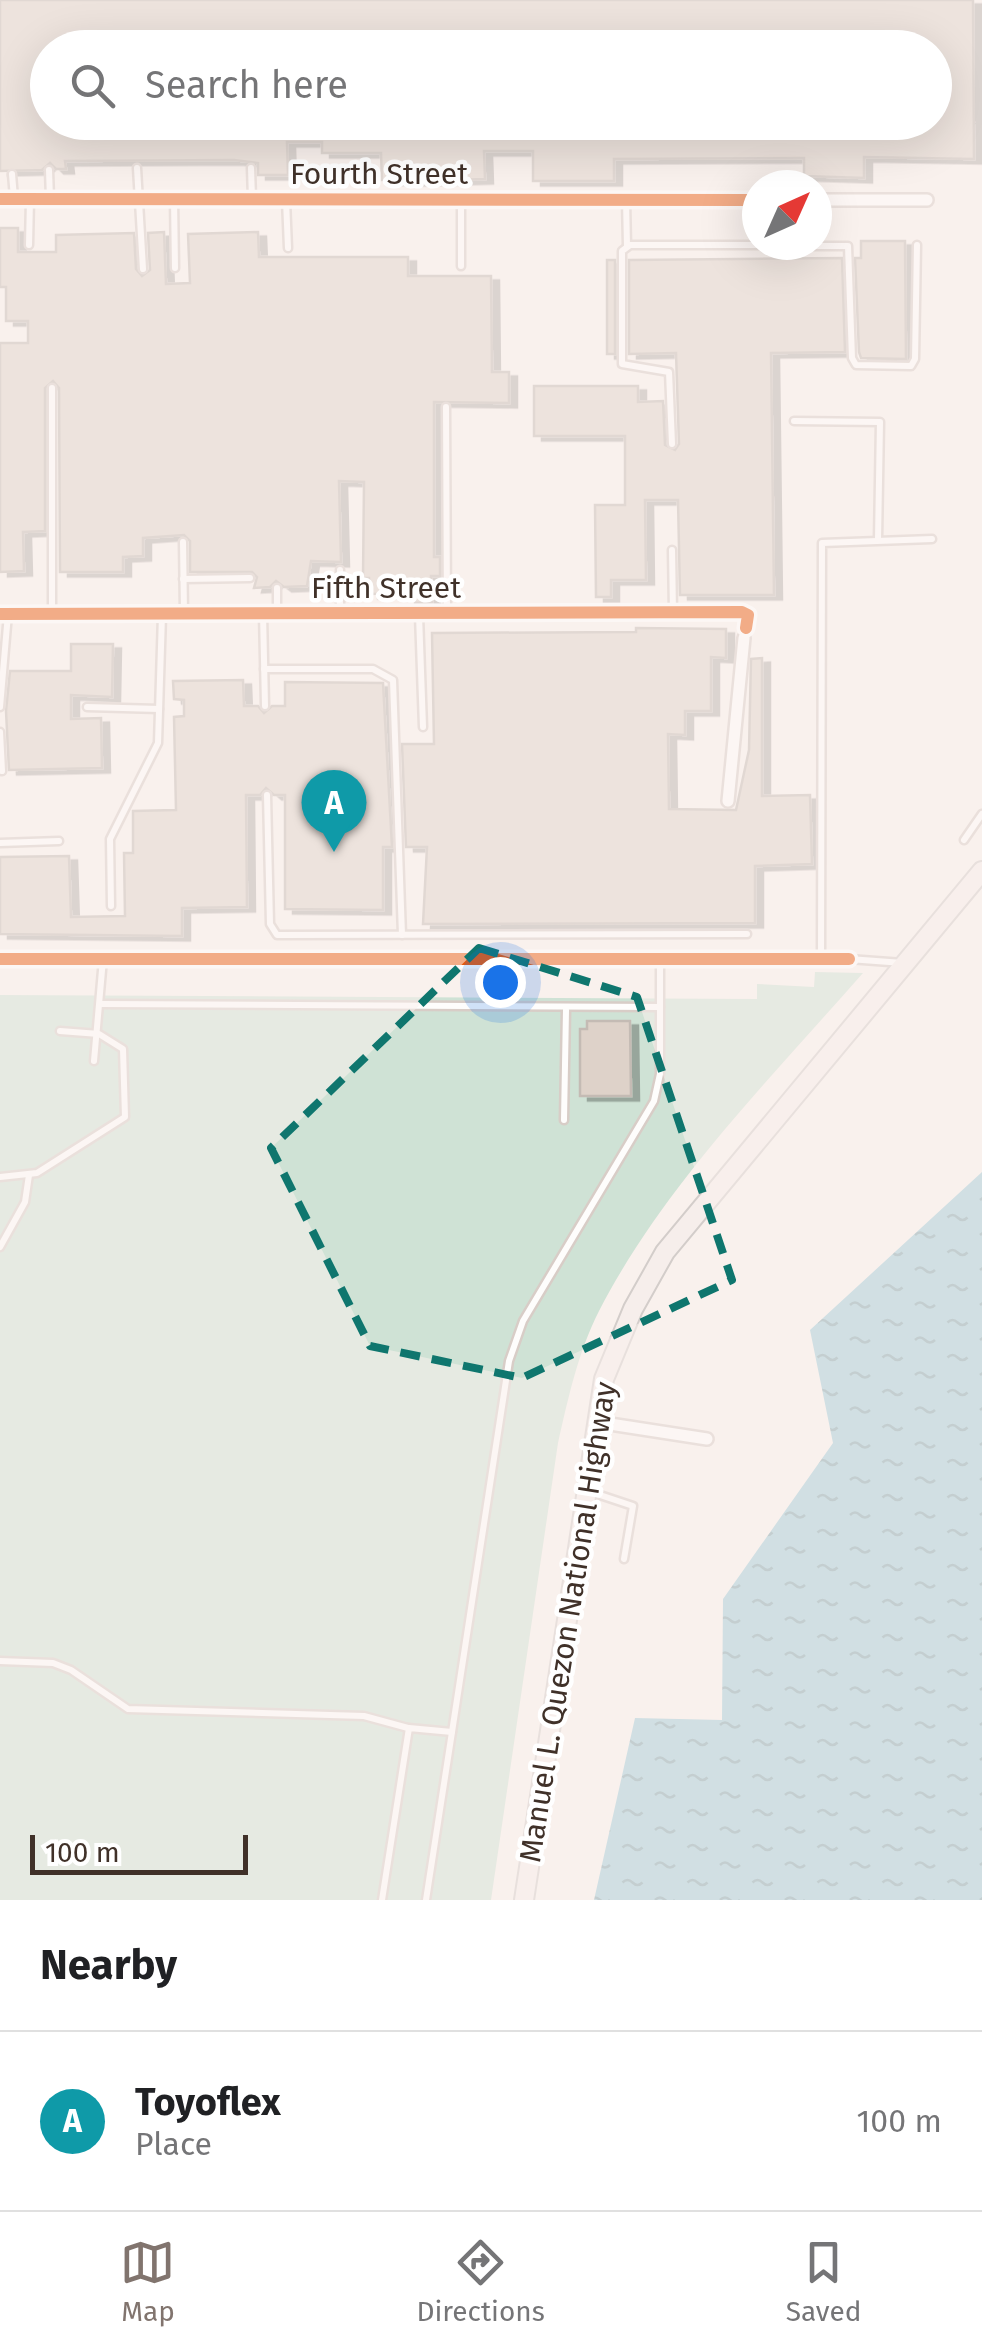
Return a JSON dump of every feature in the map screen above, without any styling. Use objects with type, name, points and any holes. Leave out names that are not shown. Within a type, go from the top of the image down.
[{"type":"main road","name":"Manuel L. Quezon National Highway","points":[[524,1900],[604,1379],[632,1309],[665,1252],[982,871]]},
{"type":"street","name":"Fourth Street","points":[[7,199],[742,200]]},
{"type":"street","points":[[832,200],[926,200]]},
{"type":"street","name":"Fifth Street","points":[[4,614],[744,612],[728,801]]},
{"type":"street","points":[[0,960],[850,959]]},
{"type":"street","points":[[597,1422],[706,1438]]},
{"type":"lane","points":[[137,168],[143,269]]},
{"type":"lane","points":[[251,168],[252,199]]},
{"type":"lane","points":[[49,170],[50,199]]},
{"type":"lane","points":[[7,199],[12,174]]},
{"type":"lane","points":[[30,199],[30,245]]},
{"type":"lane","points":[[174,199],[175,268]]},
{"type":"lane","points":[[286,199],[288,248]]},
{"type":"lane","points":[[460,200],[461,266]]},
{"type":"lane","points":[[626,200],[628,246]]},
{"type":"lane","points":[[672,444],[668,372],[622,364],[622,251],[628,246],[742,245]]},
{"type":"lane","points":[[832,246],[848,246],[854,362],[860,366],[911,366],[916,359],[917,245]]},
{"type":"lane","points":[[52,388],[52,614]]},
{"type":"lane","points":[[446,407],[447,614]]},
{"type":"lane","points":[[794,421],[880,422],[878,540]]},
{"type":"lane","points":[[821,959],[820,554],[825,541],[932,539]]},
{"type":"lane","points":[[183,542],[184,614]]},
{"type":"lane","points":[[672,550],[673,613]]},
{"type":"lane","points":[[340,570],[340,613]]},
{"type":"lane","points":[[184,579],[250,578]]},
{"type":"lane","points":[[276,588],[277,613]]},
{"type":"lane","points":[[263,613],[265,706]]},
{"type":"lane","points":[[0,706],[4,614]]},
{"type":"lane","points":[[111,906],[110,840],[116,819],[153,754],[159,709],[162,614]]},
{"type":"lane","points":[[419,614],[422,727]]},
{"type":"lane","points":[[264,668],[373,670],[392,680],[402,934]]},
{"type":"lane","points":[[86,707],[159,709]]},
{"type":"lane","points":[[0,732],[2,771]]},
{"type":"lane","points":[[267,795],[274,932],[747,934]]},
{"type":"lane","points":[[964,840],[982,814]]},
{"type":"lane","points":[[0,843],[60,841]]},
{"type":"lane","points":[[94,1060],[103,959]]},
{"type":"lane","points":[[850,959],[904,963]]},
{"type":"lane","points":[[426,1900],[509,1361],[523,1321],[654,1101],[660,1074],[660,961]]},
{"type":"lane","points":[[102,1004],[566,1010],[660,1007]]},
{"type":"lane","points":[[564,1120],[566,1010]]},
{"type":"lane","points":[[0,1176],[28,1176],[126,1117],[127,1058],[118,1044],[99,1034],[60,1031]]},
{"type":"lane","points":[[0,1247],[25,1202],[28,1176]]},
{"type":"lane","points":[[585,1491],[633,1506],[624,1560]]},
{"type":"lane","points":[[0,1661],[53,1664],[72,1670],[128,1709],[364,1716],[408,1728],[452,1732]]},
{"type":"lane","points":[[382,1900],[408,1728]]},
{"type":"highlighted area","points":[[479,948],[637,997],[732,1280],[522,1378],[370,1346],[271,1148]]},
{"type":"green space","points":[[815,972],[863,973],[720,1134],[687,1177],[625,1265],[585,1343],[558,1443],[491,1900],[0,1900],[0,995],[757,999],[757,984],[814,987]]},
{"type":"water","points":[[982,1172],[982,1900],[594,1900],[635,1718],[722,1720],[723,1599],[833,1443],[810,1330]]},
{"type":"building","points":[[0,0],[973,0],[974,159],[864,157],[864,178],[832,177],[832,170],[804,170],[804,158],[614,159],[614,181],[533,181],[533,151],[484,151],[485,179],[382,180],[381,153],[322,153],[322,142],[287,142],[288,175],[258,175],[258,163],[234,160],[65,161],[66,169],[56,169],[50,163],[42,170],[0,171]]},
{"type":"building","points":[[0,228],[18,228],[18,252],[56,252],[56,235],[134,233],[136,269],[142,276],[150,270],[148,233],[164,232],[166,284],[190,283],[188,234],[258,232],[259,257],[408,257],[408,276],[491,276],[492,372],[509,372],[509,403],[434,402],[434,557],[440,557],[440,576],[431,576],[432,602],[415,603],[415,593],[370,594],[369,578],[363,578],[364,482],[339,481],[341,562],[311,561],[307,586],[284,587],[276,581],[270,587],[254,588],[257,577],[252,572],[190,572],[190,541],[184,535],[143,538],[143,556],[123,557],[123,572],[60,572],[59,388],[53,381],[45,388],[45,531],[23,532],[24,571],[0,572],[0,343],[28,343],[28,321],[6,321],[6,287],[0,287]]},
{"type":"building","points":[[861,241],[905,241],[906,359],[861,358],[855,258],[861,258]]},
{"type":"building","points":[[842,258],[845,352],[771,353],[774,595],[680,595],[678,500],[645,500],[646,580],[611,580],[611,597],[596,597],[595,505],[625,505],[625,436],[534,436],[534,386],[638,386],[638,402],[663,401],[665,445],[675,450],[679,444],[676,353],[629,354],[629,260]]},
{"type":"building","points":[[607,260],[615,260],[615,354],[607,354]]},
{"type":"building","points":[[636,628],[726,629],[726,658],[711,657],[711,711],[685,711],[685,735],[668,734],[669,809],[736,810],[749,750],[751,659],[762,658],[762,796],[810,795],[812,864],[755,866],[755,923],[423,924],[427,847],[406,847],[402,744],[434,744],[432,633],[636,632]]},
{"type":"building","points":[[71,644],[113,644],[112,697],[71,695],[71,719],[101,718],[102,768],[9,770],[6,711],[10,671],[71,671]]},
{"type":"building","points":[[243,680],[244,706],[258,706],[264,713],[272,706],[285,706],[285,682],[383,683],[392,847],[383,847],[383,910],[285,909],[285,795],[274,795],[266,788],[260,795],[246,795],[247,907],[182,908],[182,936],[0,934],[0,857],[69,856],[71,917],[125,916],[124,853],[133,853],[133,811],[176,810],[174,717],[184,716],[184,700],[174,699],[173,681]]},
{"type":"building","points":[[587,1021],[630,1021],[631,1096],[580,1096],[580,1029],[587,1029]]},
{"type":"cycle path","points":[[0,199],[742,200]]},
{"type":"cycle path","points":[[0,614],[742,612],[748,615],[746,628]]},
{"type":"cycle path","points":[[0,959],[849,959]]},
{"type":"place","name":"Toyoflex","points":[[334,852]]}]
